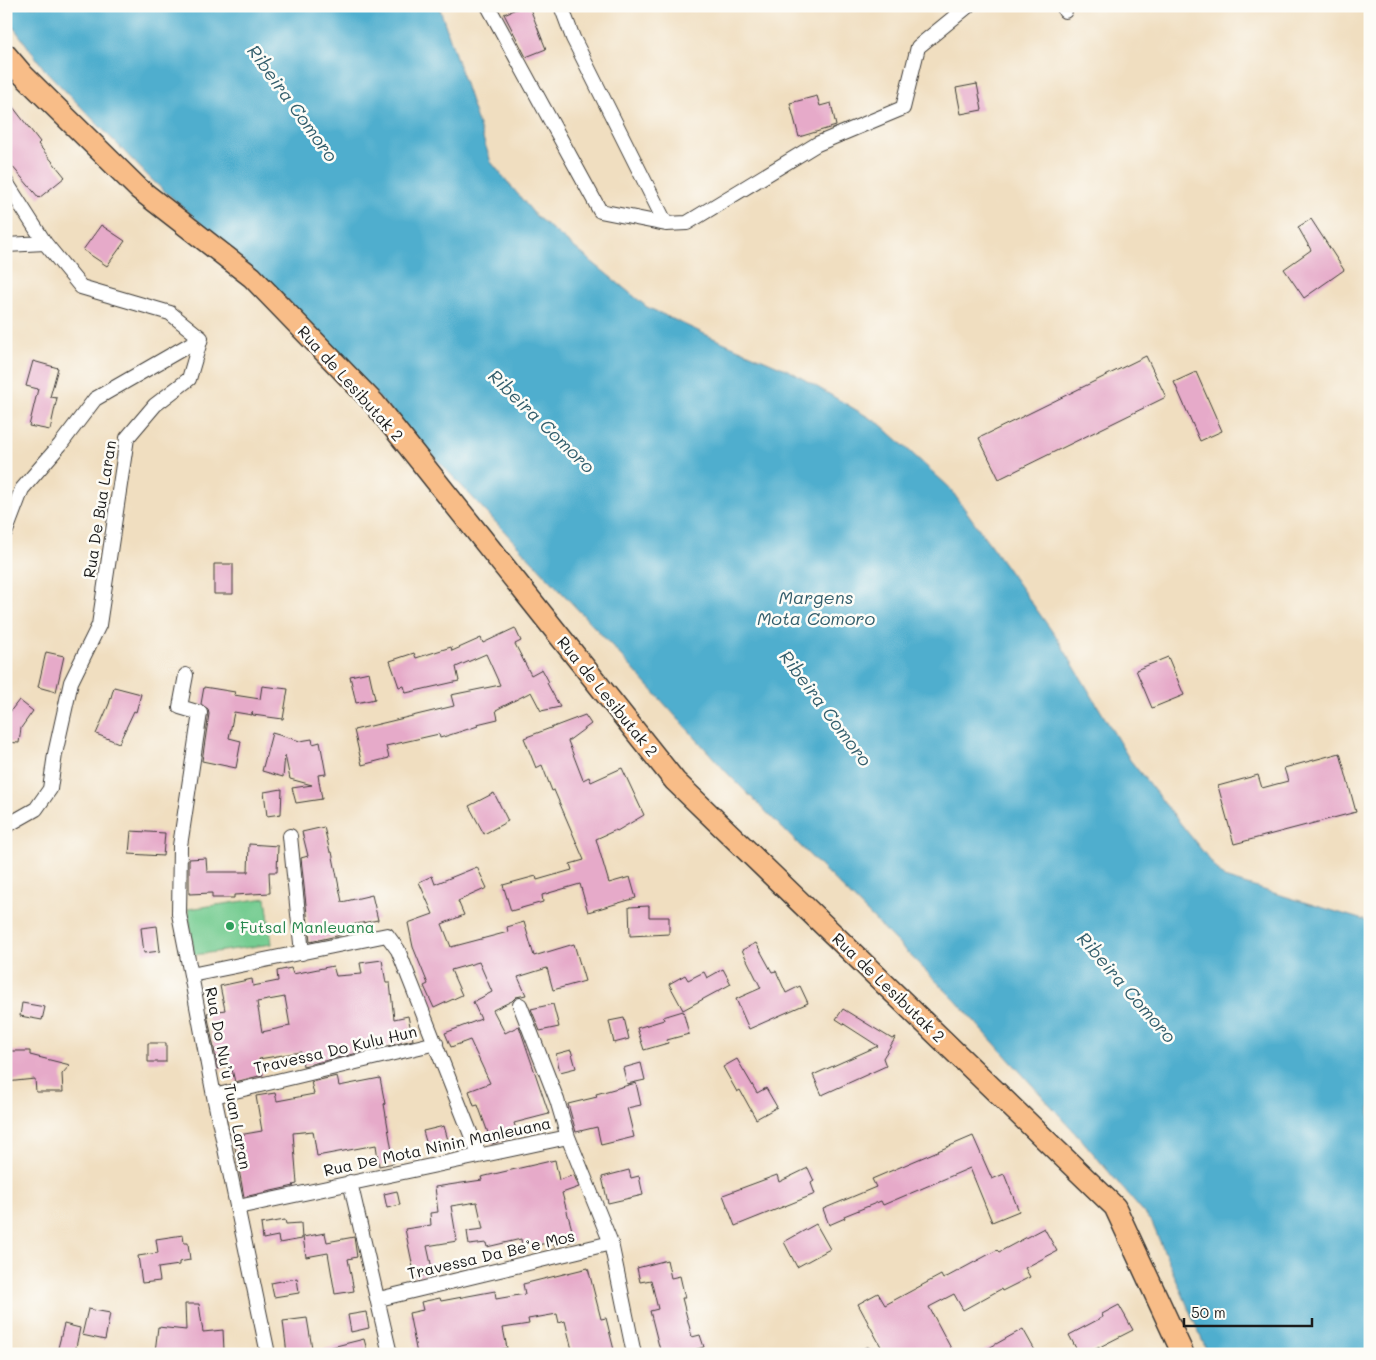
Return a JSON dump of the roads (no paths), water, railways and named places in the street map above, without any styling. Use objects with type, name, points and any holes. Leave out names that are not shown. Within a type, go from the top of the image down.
[{"type":"main road","name":"Rua de Lesibutak 2","points":[[6,54],[23,75],[139,189],[252,277],[374,403],[675,781],[1115,1207],[1183,1354]]},
{"type":"street","points":[[488,6],[600,212],[666,224],[687,223],[817,144],[903,108],[918,47],[968,6]]},
{"type":"street","points":[[562,7],[573,38],[666,224]]},
{"type":"street","points":[[6,182],[45,242],[81,287],[170,313],[201,338],[95,398],[60,445],[22,489],[6,531]]},
{"type":"street","points":[[6,245],[45,242]]},
{"type":"street","name":"Rua De Bua Laran","points":[[6,826],[36,809],[50,789],[55,754],[71,682],[99,624],[127,438],[155,405],[188,379],[201,338]]},
{"type":"street","points":[[186,675],[180,707],[200,712],[180,846],[179,914],[191,975]]},
{"type":"street","points":[[290,836],[302,952]]},
{"type":"street","name":"Rua Do Nu’u Tuan Laran","points":[[268,1354],[214,1096],[191,975],[387,936],[398,950],[479,1155]]},
{"type":"street","points":[[520,1005],[557,1100],[568,1137]]},
{"type":"street","name":"Travessa Do Kulu Hun","points":[[214,1096],[436,1043]]},
{"type":"street","name":"Rua De Mota Ninin Manleuana","points":[[238,1207],[568,1137],[611,1243],[634,1354]]},
{"type":"street","points":[[350,1182],[379,1299],[390,1354]]},
{"type":"street","name":"Travessa Da Be’e Mos","points":[[379,1299],[611,1243]]},
{"type":"water","name":"Margens Mota Comoro","points":[[6,6],[439,6],[491,162],[536,216],[647,307],[790,371],[880,424],[949,487],[1059,641],[1130,760],[1224,878],[1370,922],[1370,1354],[1208,1354],[1152,1223],[1082,1140],[956,1001],[729,775],[613,647],[287,300],[152,180],[45,70],[6,17]]},
{"type":"place","name":"Futsal Manleuana","points":[[230,926]]},
{"type":"water label","name":"Ribeira Comoro","points":[[293,103]]},
{"type":"water label","name":"Ribeira Comoro","points":[[542,421]]},
{"type":"water label","name":"Ribeira Comoro","points":[[826,708]]},
{"type":"water label","name":"Ribeira Comoro","points":[[1127,987]]}]
